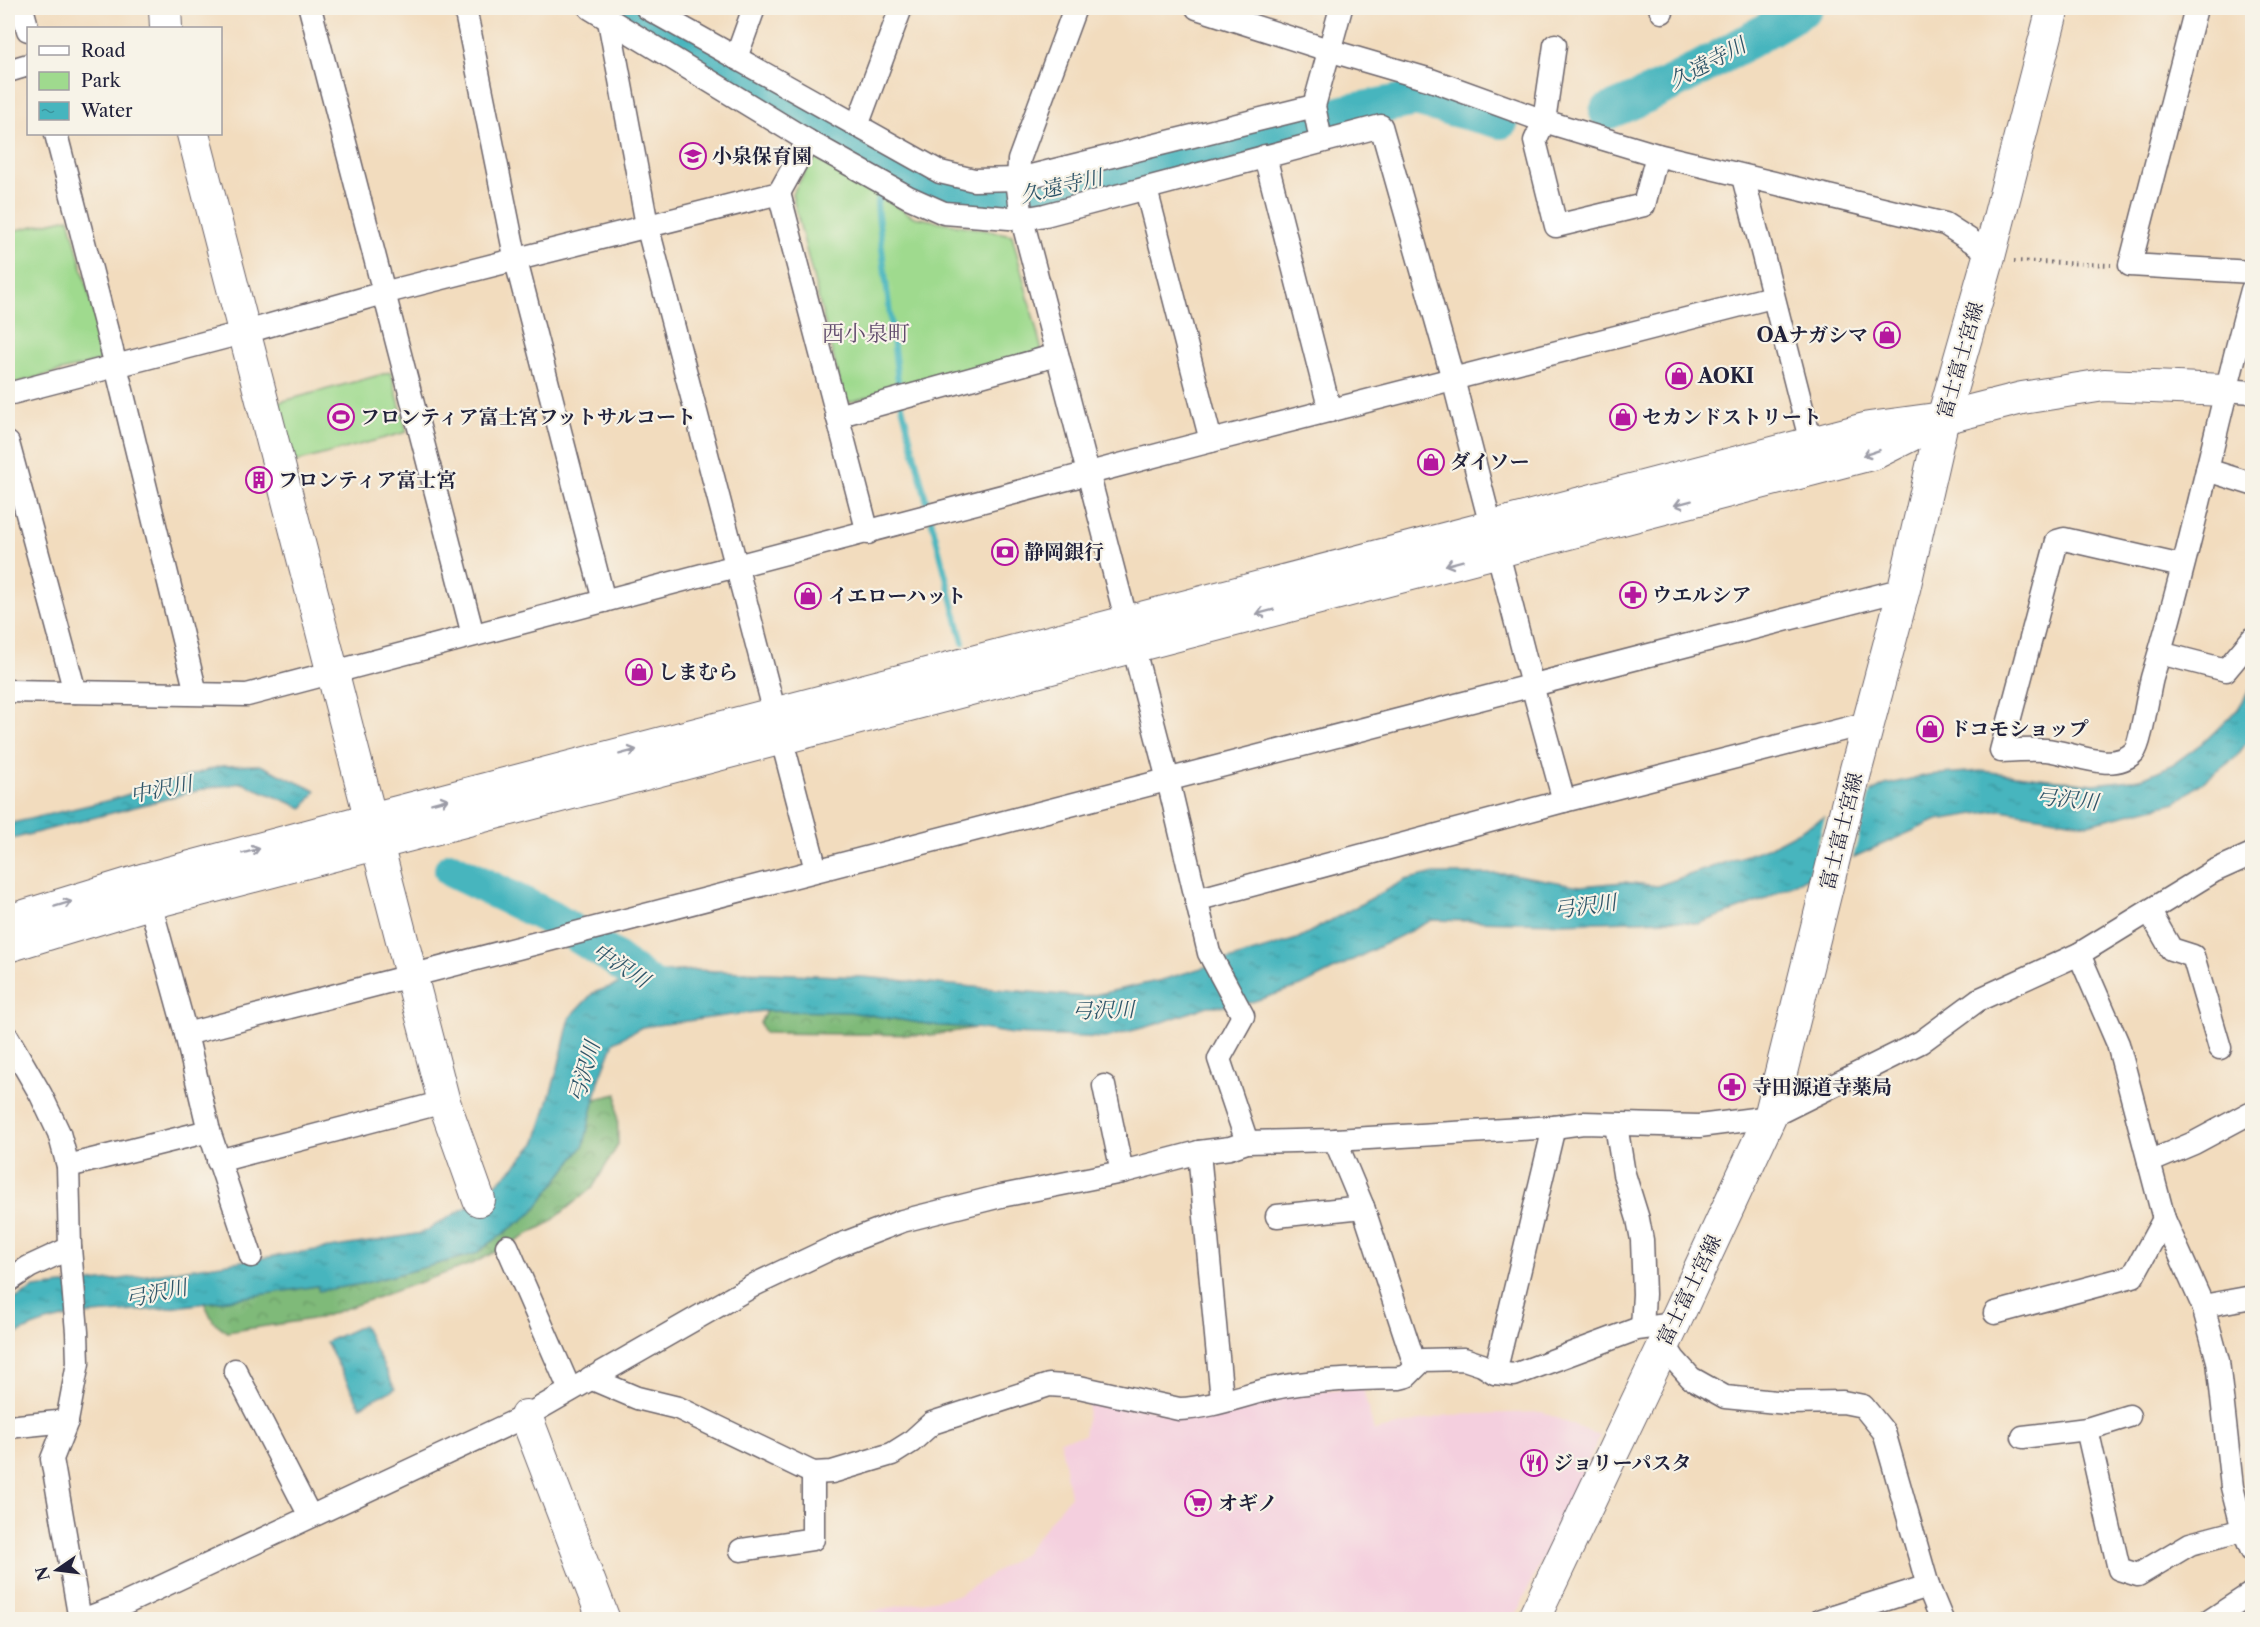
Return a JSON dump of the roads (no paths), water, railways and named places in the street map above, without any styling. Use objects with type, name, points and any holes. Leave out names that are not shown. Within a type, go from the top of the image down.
[{"type":"street","points":[[22,8],[27,27]]},
{"type":"street","points":[[310,8],[473,635]]},
{"type":"street","points":[[465,8],[516,261],[604,601]]},
{"type":"street","points":[[647,8],[940,172],[974,180],[1020,199],[1045,215],[1265,156],[1318,124]]},
{"type":"street","points":[[736,58],[754,8]]},
{"type":"street","points":[[857,126],[901,8]]},
{"type":"street","points":[[1075,8],[1018,160],[1020,199],[1057,355],[1168,780],[1209,953],[1243,1016],[1219,1059],[1247,1142]]},
{"type":"street","points":[[1197,8],[1431,80],[1544,121],[1657,155],[1945,224],[1990,253]]},
{"type":"street","points":[[1318,124],[1328,50],[1341,8]]},
{"type":"street","name":"富士富士宮線","points":[[1533,1620],[1660,1332],[1770,1118],[1849,797],[1904,589],[1943,418],[1990,253],[2053,8]]},
{"type":"street","points":[[2196,8],[2130,265],[2253,272]]},
{"type":"street","points":[[603,11],[808,141],[908,197],[944,213],[1020,199],[1318,124],[1381,126],[1453,379],[1564,801]]},
{"type":"street","points":[[603,11],[647,225],[816,870]]},
{"type":"street","points":[[1555,45],[1544,121],[1534,141],[1556,226],[1644,205],[1657,155]]},
{"type":"street","points":[[8,71],[27,65]]},
{"type":"street","points":[[56,135],[116,366],[196,693]]},
{"type":"street","points":[[193,135],[444,1102],[479,1200]]},
{"type":"street","points":[[808,141],[779,194],[868,533]]},
{"type":"street","points":[[1265,156],[1330,411]]},
{"type":"street","points":[[1743,177],[1811,443]]},
{"type":"street","points":[[1146,189],[1211,441]]},
{"type":"street","points":[[8,394],[246,332],[383,293],[516,261],[647,225],[779,194]]},
{"type":"street","points":[[2182,566],[2064,539],[2057,541],[2001,751],[2048,750],[2080,758],[2116,762],[2134,752],[2139,739],[2147,697],[2160,653],[2182,566],[2206,470],[2239,391],[2253,290]]},
{"type":"street","points":[[8,691],[246,695],[1211,441],[1772,297]]},
{"type":"street","points":[[837,416],[1057,355]]},
{"type":"street","points":[[1494,539],[1811,443],[1869,428],[1943,418],[2022,398],[2103,385],[2239,391]]},
{"type":"street","points":[[8,946],[374,832],[1494,539],[1875,453],[1943,418]]},
{"type":"street","points":[[8,443],[75,692]]},
{"type":"street","points":[[2206,470],[2253,484]]},
{"type":"street","points":[[186,1034],[1904,589]]},
{"type":"street","points":[[2160,653],[2226,670],[2253,639]]},
{"type":"street","points":[[1196,900],[1564,801],[1868,723]]},
{"type":"street","points":[[8,921],[142,880],[374,832]]},
{"type":"street","points":[[8,1038],[41,1095],[59,1132],[68,1166],[71,1276],[78,1363],[67,1421],[52,1459],[81,1620],[122,1605],[526,1416],[756,1284],[832,1248],[902,1221],[1000,1196],[1122,1172],[1199,1152],[1230,1148],[1247,1142],[1335,1140],[1554,1127],[1583,1123],[1699,1126],[1770,1118],[1921,1042],[1978,1000],[2079,954],[2214,871],[2253,854]]},
{"type":"street","points":[[150,903],[186,1034],[209,1131],[251,1256]]},
{"type":"street","points":[[2150,912],[2171,949],[2193,956],[2220,1048]]},
{"type":"street","points":[[2079,954],[2118,1044],[2164,1219],[2203,1305],[2218,1361],[2232,1487],[2243,1530],[2253,1551]]},
{"type":"street","points":[[1104,1086],[1122,1172]]},
{"type":"street","points":[[218,1161],[444,1102]]},
{"type":"street","points":[[2149,1162],[2194,1143],[2250,1113]]},
{"type":"street","points":[[1617,1125],[1624,1174],[1642,1240],[1644,1294],[1674,1359],[1691,1378],[1725,1397],[1787,1404],[1844,1402],[1863,1406],[1884,1432],[1928,1586],[1942,1620]]},
{"type":"street","points":[[1495,1373],[1554,1127]]},
{"type":"street","points":[[68,1166],[209,1131]]},
{"type":"street","points":[[1335,1140],[1364,1207],[1416,1365]]},
{"type":"street","points":[[1199,1152],[1222,1400]]},
{"type":"street","points":[[1277,1216],[1364,1207]]},
{"type":"street","points":[[1995,1313],[2133,1276],[2164,1219]]},
{"type":"street","points":[[507,1246],[570,1390]]},
{"type":"street","points":[[8,1281],[28,1267],[70,1248]]},
{"type":"street","points":[[2203,1305],[2253,1298]]},
{"type":"street","points":[[590,1378],[638,1398],[678,1408],[813,1473],[832,1472],[892,1454],[911,1443],[932,1423],[1049,1385],[1079,1387],[1152,1401],[1179,1409],[1196,1408],[1272,1389],[1313,1383],[1399,1378],[1407,1376],[1423,1360],[1464,1359],[1495,1373],[1514,1375],[1660,1332]]},
{"type":"street","points":[[236,1370],[310,1516]]},
{"type":"street","points":[[526,1416],[604,1620]]},
{"type":"street","points":[[2022,1437],[2087,1430],[2129,1416]]},
{"type":"street","points":[[8,1426],[67,1421]]},
{"type":"street","points":[[2087,1430],[2119,1569],[2138,1575],[2190,1544],[2243,1530]]},
{"type":"street","points":[[741,1550],[813,1539],[813,1473]]},
{"type":"street","points":[[1821,1620],[1928,1586]]},
{"type":"street","points":[[2211,1620],[2253,1593]]},
{"type":"water","name":"弓沢川","points":[[2252,686],[2252,736],[2235,758],[2176,802],[2088,824],[2001,810],[1937,820],[1800,881],[1761,901],[1698,924],[1672,920],[1558,923],[1432,920],[1301,986],[1239,1006],[1208,1006],[1157,1024],[1105,1038],[1012,1034],[976,1028],[939,1026],[849,1012],[762,1011],[642,1027],[614,1042],[599,1081],[584,1145],[532,1213],[475,1254],[362,1284],[319,1291],[317,1286],[179,1307],[62,1318],[26,1330],[8,1339],[8,1303],[34,1288],[121,1279],[422,1233],[479,1200],[514,1167],[536,1142],[558,1068],[570,1017],[593,993],[650,973],[695,970],[863,977],[1085,997],[1162,980],[1297,939],[1405,880],[1430,874],[1512,874],[1580,886],[1624,882],[1657,886],[1767,848],[1885,785],[1928,775],[1981,771],[2093,784],[2140,779],[2172,765],[2206,740],[2238,709]]},
{"type":"water","points":[[260,765],[316,791],[303,808],[242,783],[208,788],[8,840],[8,824],[110,800],[221,766]]},
{"type":"water","points":[[363,1325],[395,1389],[360,1406],[326,1342]]},
{"type":"waterway","name":"久遠寺川","points":[[623,8],[693,44],[782,102],[921,185],[954,195],[998,199],[1032,196],[1348,112],[1415,99],[1501,121]]},
{"type":"waterway","name":"久遠寺川","points":[[1607,112],[1683,77],[1805,8]]},
{"type":"waterway","name":"久遠寺川","points":[[891,173],[893,169]]},
{"type":"waterway","points":[[882,191],[877,203],[878,215],[900,398],[963,643]]},
{"type":"waterway","name":"中沢川","points":[[452,870],[551,918],[614,958],[652,987],[682,995]]},
{"type":"place","name":"小泉保育園","points":[[693,156]]},
{"type":"place","name":"OAナガシマ","points":[[1887,335]]},
{"type":"place","name":"AOKI","points":[[1679,376]]},
{"type":"place","name":"フロンティア富士宮フットサルコート","points":[[341,417]]},
{"type":"place","name":"セカンドストリート","points":[[1623,417]]},
{"type":"place","name":"ダイソー","points":[[1431,462]]},
{"type":"place","name":"フロンティア富士宮","points":[[259,480]]},
{"type":"place","name":"静岡銀行","points":[[1005,552]]},
{"type":"place","name":"ウエルシア","points":[[1633,595]]},
{"type":"place","name":"イエローハット","points":[[808,596]]},
{"type":"place","name":"しまむら","points":[[639,672]]},
{"type":"place","name":"ドコモショップ","points":[[1930,729]]},
{"type":"place","name":"寺田源道寺薬局","points":[[1732,1087]]},
{"type":"place","name":"ジョリーパスタ","points":[[1534,1463]]},
{"type":"place","name":"オギノ","points":[[1198,1503]]},
{"type":"district","name":"西小泉町","points":[[866,333]]}]
